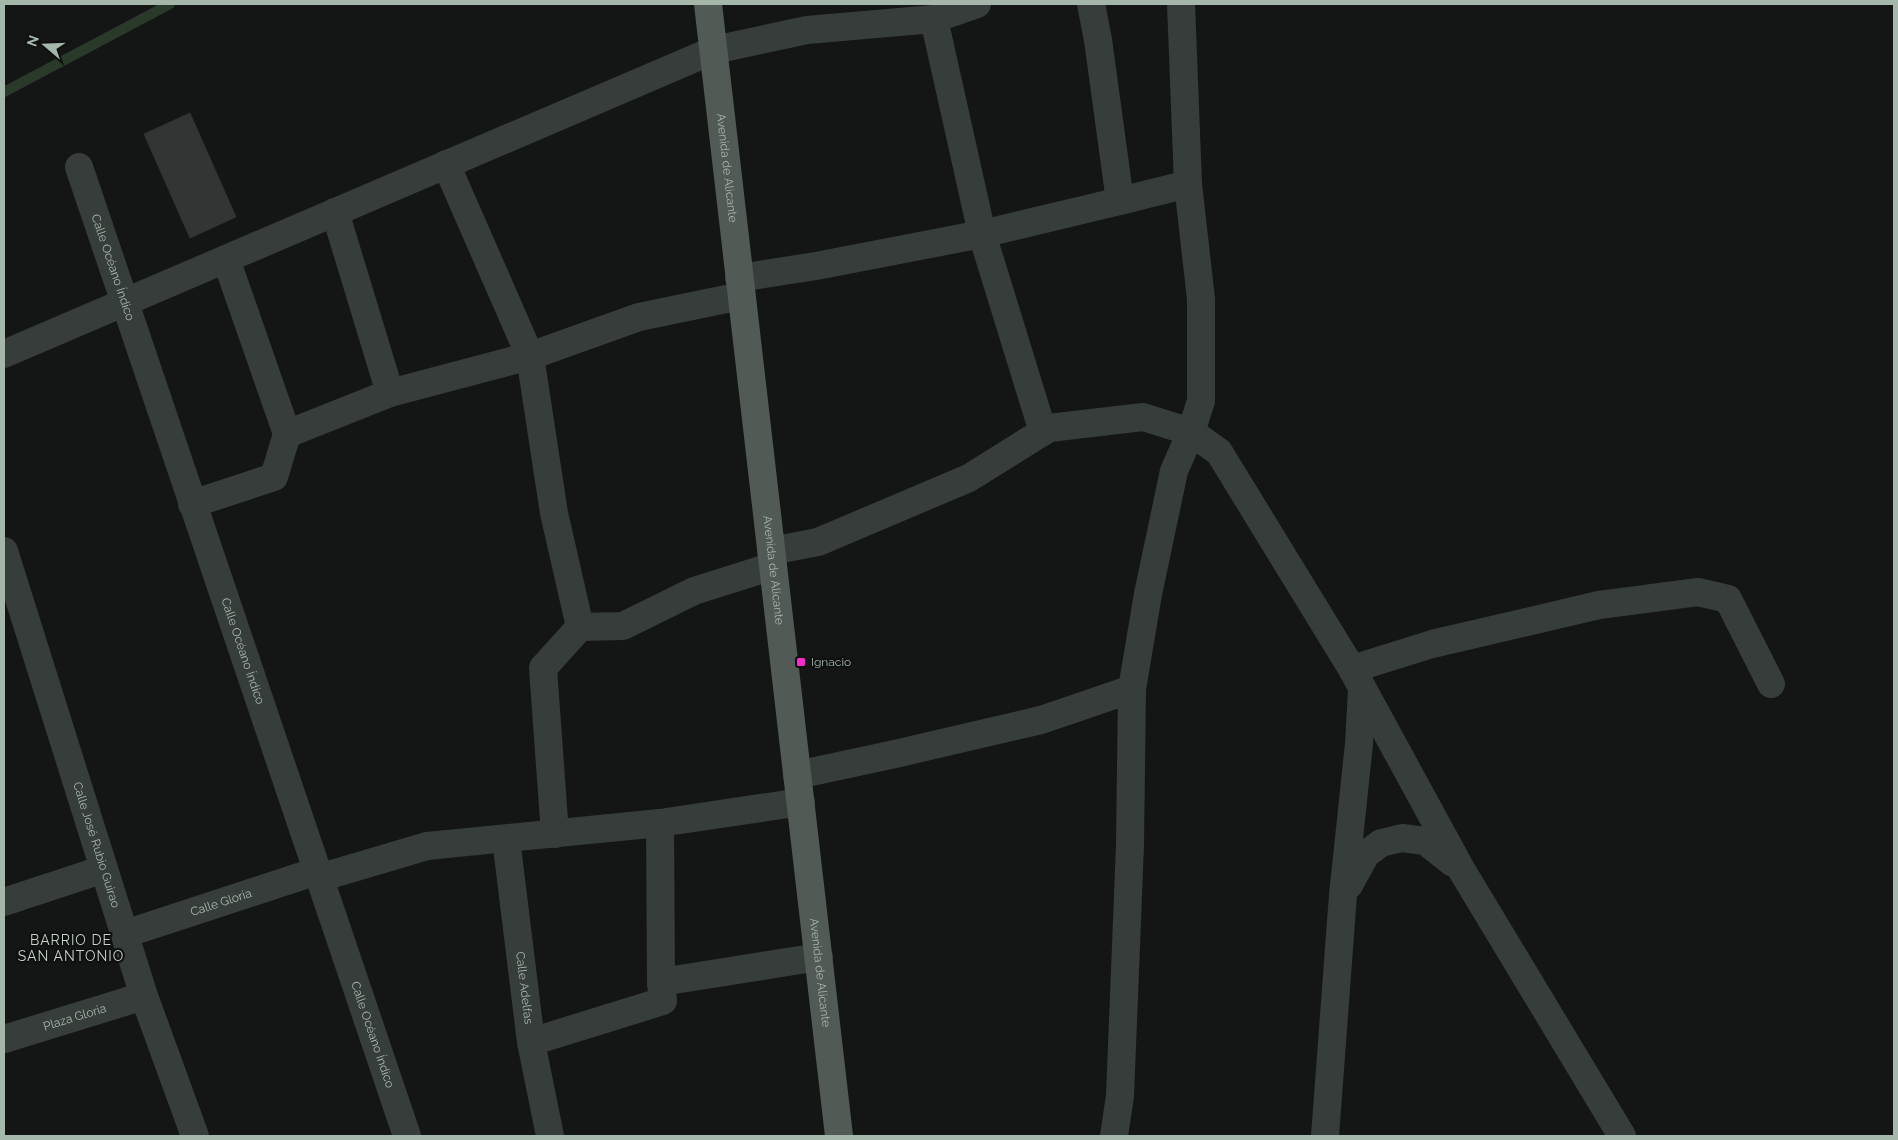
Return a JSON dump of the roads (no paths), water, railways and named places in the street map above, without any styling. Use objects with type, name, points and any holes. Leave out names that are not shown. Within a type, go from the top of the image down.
[{"type":"main road","name":"Avenida de Alicante","points":[[708,4],[839,1136]]},
{"type":"street","points":[[4,354],[714,50],[806,30],[934,19],[977,4]]},
{"type":"street","points":[[1091,4],[1098,40],[1120,201]]},
{"type":"street","points":[[1114,1136],[1120,1096],[1130,845],[1132,689],[1148,594],[1174,471],[1191,432],[1200,401],[1201,299],[1188,184],[1180,4]]},
{"type":"street","points":[[934,19],[982,234],[1043,432]]},
{"type":"street","points":[[446,164],[530,356],[554,513],[580,626]]},
{"type":"street","name":"Calle Océano Índico","points":[[79,168],[407,1136]]},
{"type":"street","points":[[286,434],[390,393],[530,356],[639,317],[740,287],[825,264],[982,234],[1188,184]]},
{"type":"street","points":[[335,212],[390,393]]},
{"type":"street","points":[[192,504],[274,478],[286,434],[226,259]]},
{"type":"street","points":[[555,834],[543,668],[580,626],[623,626],[772,558],[818,542],[968,478],[1049,428],[1143,417],[1191,432],[1219,452],[1357,679],[1462,869],[1622,1136]]},
{"type":"street","name":"Calle José Rubio Guirao","points":[[4,551],[144,996],[195,1136]]},
{"type":"street","points":[[1357,679],[1432,644],[1599,605],[1698,592],[1728,599],[1771,684]]},
{"type":"street","points":[[1325,1136],[1343,896],[1359,744],[1357,679]]},
{"type":"street","points":[[797,775],[1041,720],[1132,689]]},
{"type":"street","name":"Calle Gloria","points":[[125,934],[318,874],[427,846],[660,823],[801,802]]},
{"type":"street","points":[[531,1042],[663,1000],[660,823]]},
{"type":"street","points":[[1343,896],[1366,854],[1381,843],[1402,838],[1425,841],[1462,869]]},
{"type":"street","name":"Calle Adelfas","points":[[506,839],[531,1042],[550,1136]]},
{"type":"street","points":[[4,902],[104,869]]},
{"type":"street","points":[[662,982],[819,957]]},
{"type":"street","name":"Plaza Gloria","points":[[4,1039],[144,996]]},
{"type":"waterway","points":[[4,92],[170,4]]},
{"type":"place","name":"Ignacio","points":[[801,662]]},
{"type":"district","name":"BARRIO DE SAN ANTONIO","points":[[71,948]]}]
